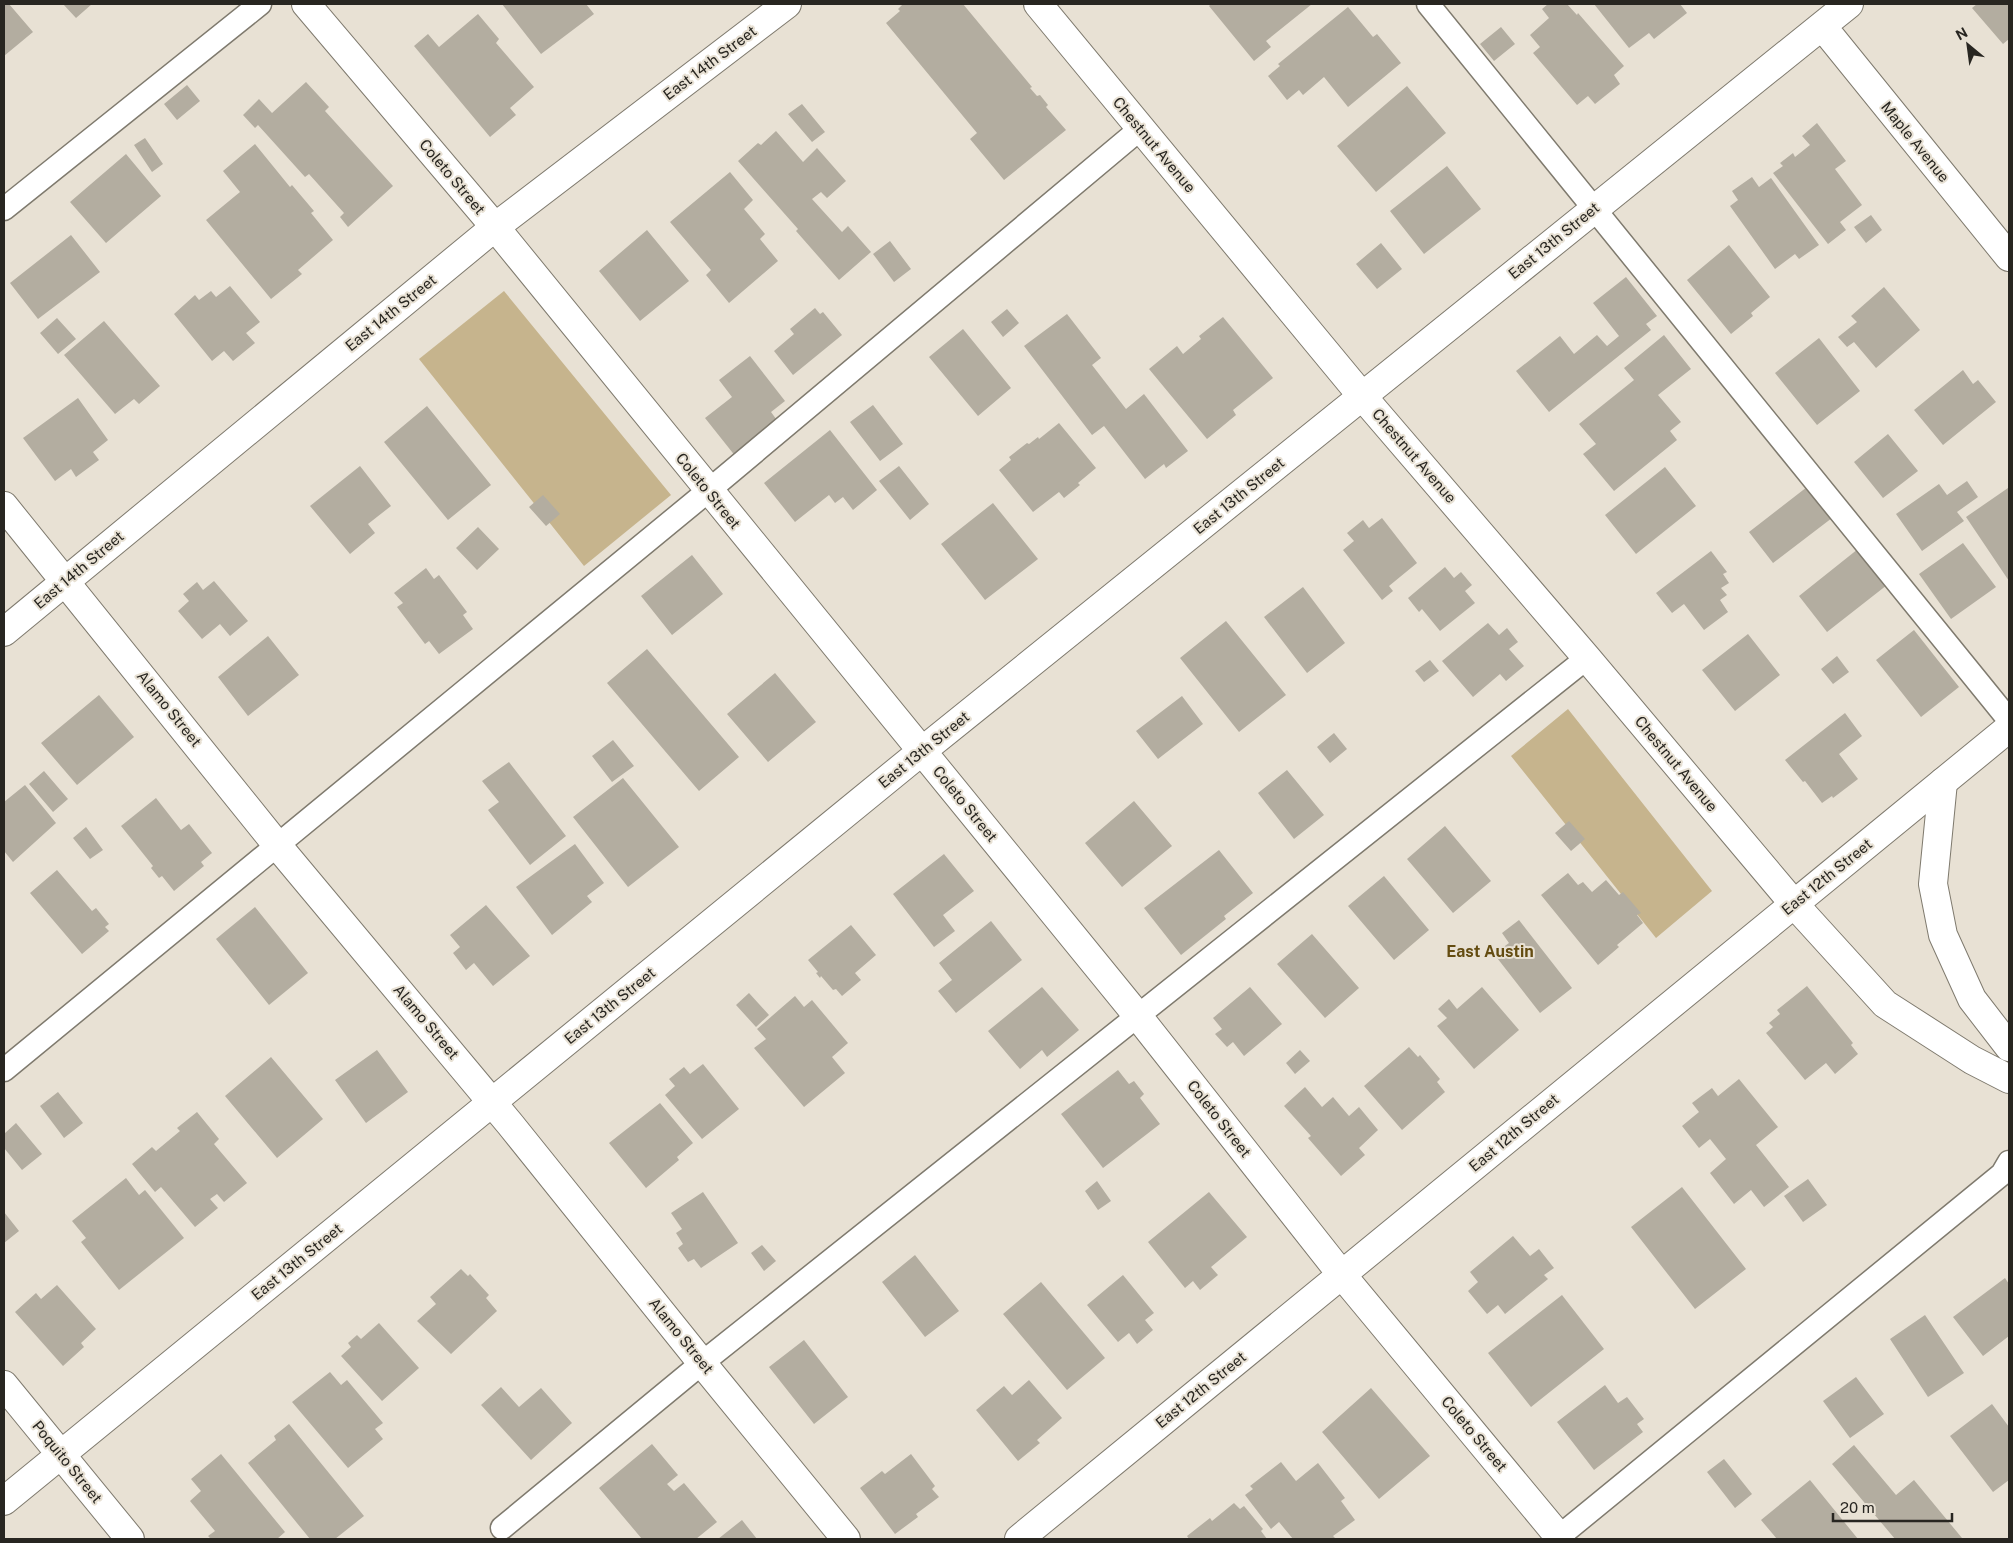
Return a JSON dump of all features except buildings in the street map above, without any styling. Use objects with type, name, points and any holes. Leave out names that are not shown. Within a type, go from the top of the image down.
[{"type":"street","name":"Coleto Street","points":[[306,4],[495,227],[708,491],[1137,1015],[1342,1275],[1559,1538]]},
{"type":"street","name":"East 14th Street","points":[[4,632],[495,227],[787,4]]},
{"type":"street","name":"Chestnut Avenue","points":[[1038,4],[1362,396],[1587,658],[1794,904],[1885,1004],[1972,1060],[2009,1079]]},
{"type":"street","name":"East 13th Street","points":[[4,1501],[922,751],[1849,4]]},
{"type":"street","name":"Maple Avenue","points":[[1822,26],[2009,257]]},
{"type":"street","name":"Alamo Street","points":[[4,506],[277,845],[492,1102],[846,1539]]},
{"type":"street","name":"East 12th Street","points":[[1019,1539],[2009,728]]},
{"type":"street","points":[[1943,782],[1934,884],[1943,935],[1972,999],[2009,1047]]},
{"type":"street","name":"Poquito Street","points":[[4,1384],[130,1539]]},
{"type":"lane","points":[[4,209],[260,4]]},
{"type":"lane","points":[[1428,4],[2009,720]]},
{"type":"lane","points":[[4,1070],[708,491],[1140,129]]},
{"type":"lane","points":[[502,1528],[702,1363],[1587,658]]},
{"type":"lane","points":[[1559,1538],[2002,1174],[2009,1162]]},
{"type":"shaded area","points":[[504,291],[671,495],[584,566],[419,359]]},
{"type":"shaded area","points":[[1568,709],[1712,891],[1656,938],[1511,756]]},
{"type":"district","name":"East Austin","points":[[1490,951]]}]
